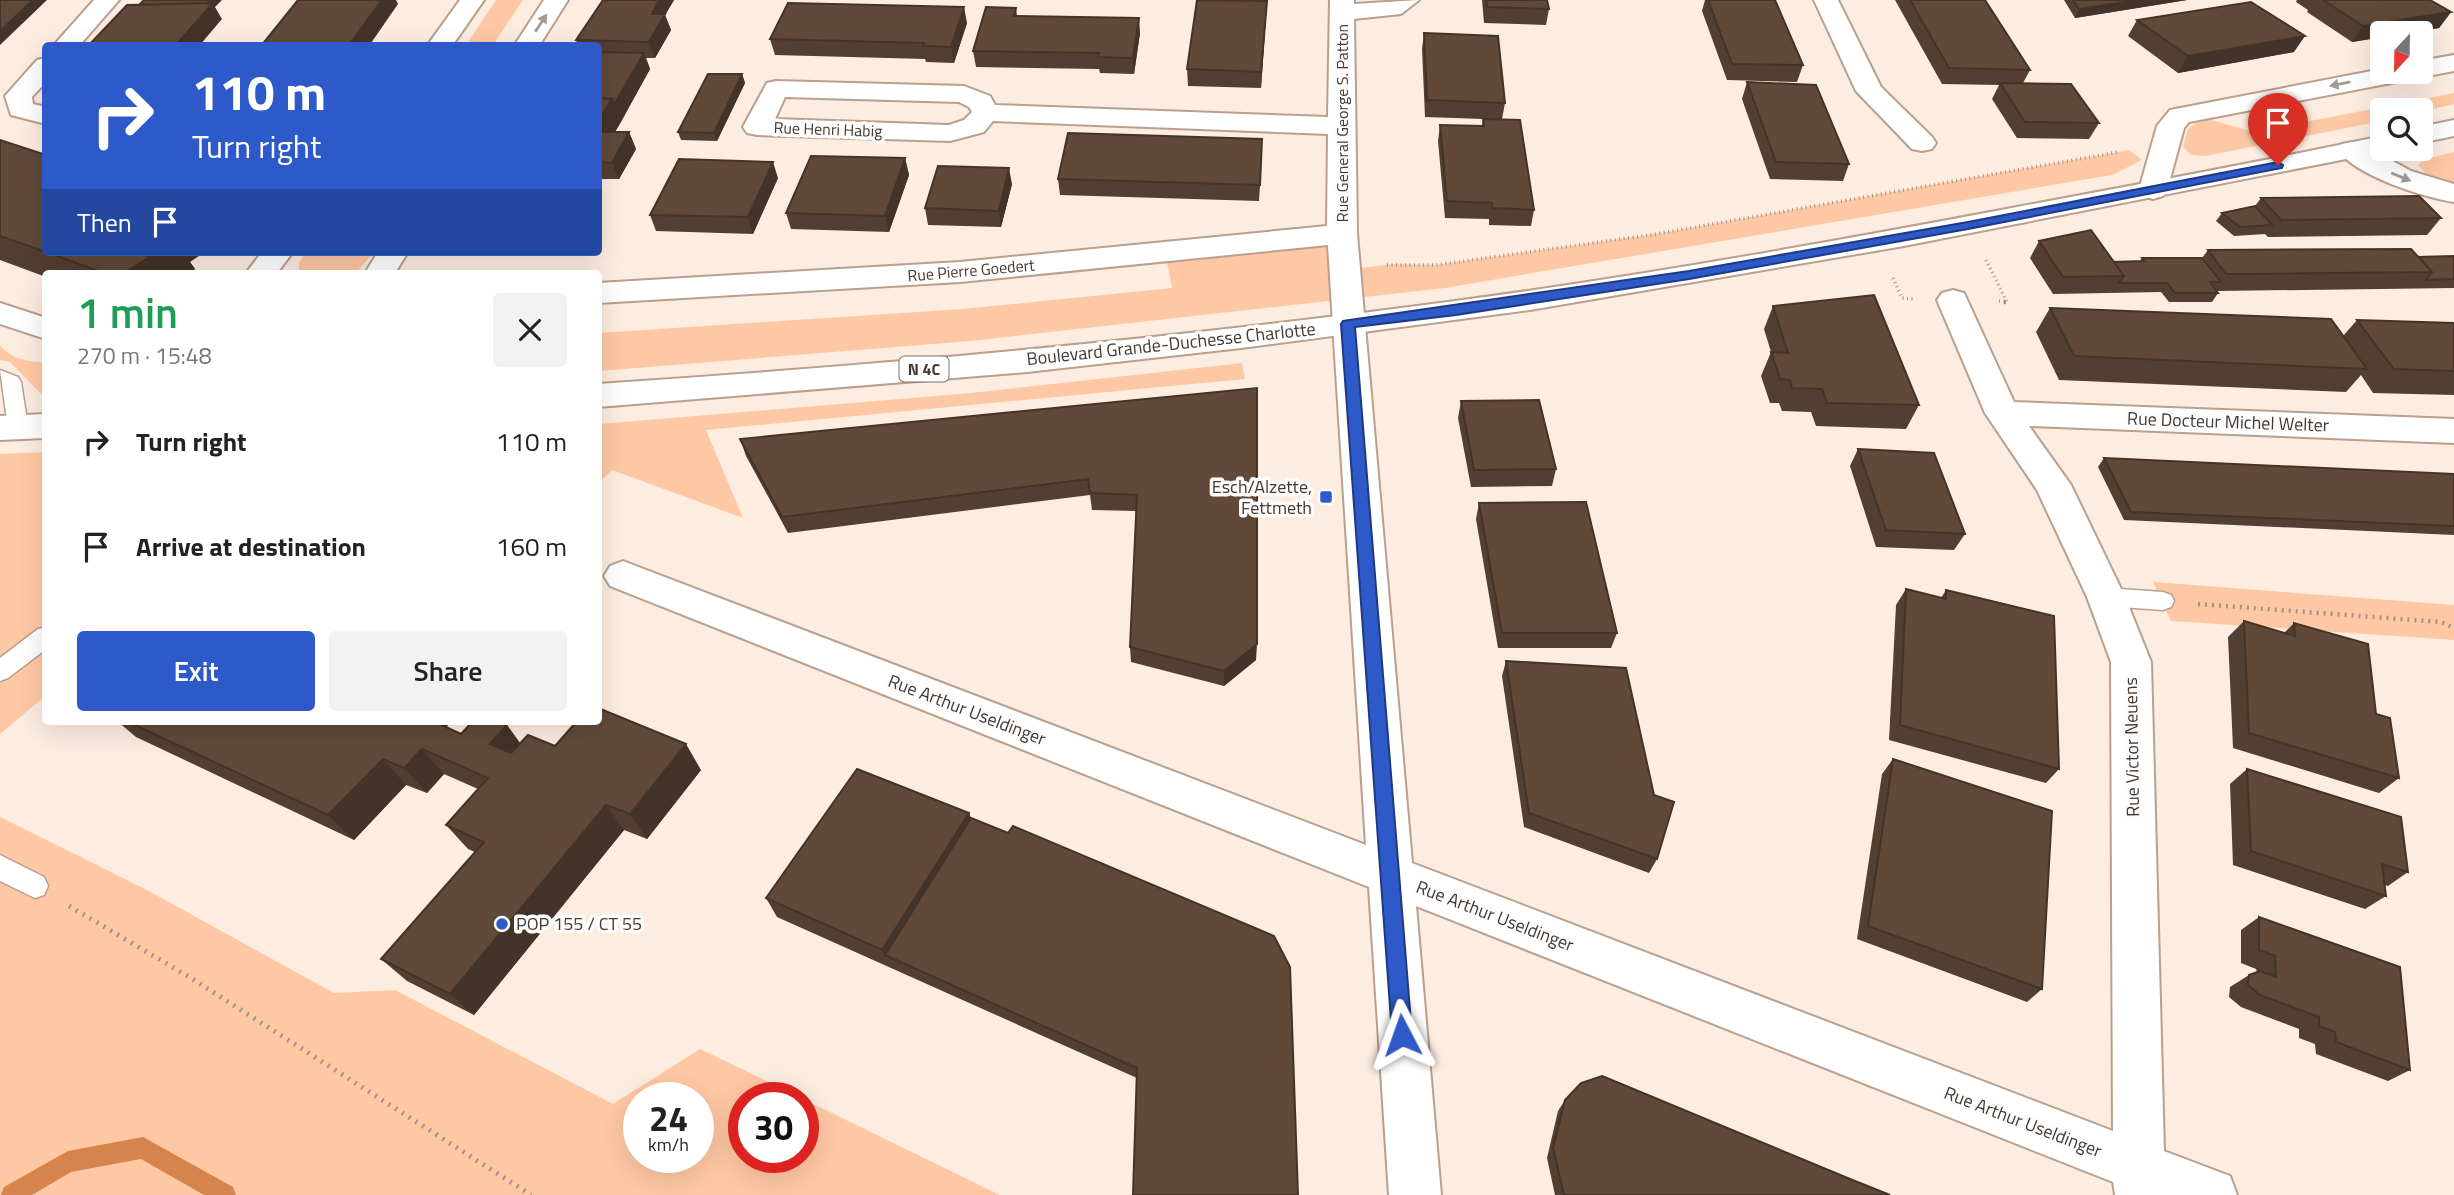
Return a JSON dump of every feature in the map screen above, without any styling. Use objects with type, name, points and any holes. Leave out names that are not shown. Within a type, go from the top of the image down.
[{"type":"street","points":[[69,42],[107,0]]},
{"type":"street","points":[[442,42],[472,0]]},
{"type":"street","points":[[529,42],[555,0]]},
{"type":"street","name":"Rue General George S. Patton","points":[[1407,0],[1392,9],[1342,6],[1341,126],[1342,234],[1348,324],[1415,1195]]},
{"type":"street","points":[[1826,0],[1869,91],[1922,143]]},
{"type":"street","points":[[2433,67],[2454,63]]},
{"type":"street","points":[[42,70],[18,96],[21,108],[42,115]]},
{"type":"street","points":[[2153,190],[2171,125],[2180,116],[2370,79]]},
{"type":"street","name":"Rue Henri Habig","points":[[776,89],[964,94],[981,102],[986,113],[974,126],[950,133],[757,127],[776,89]]},
{"type":"street","points":[[986,113],[1341,126]]},
{"type":"street","points":[[2433,132],[2454,128]]},
{"type":"street","name":"Boulevard Grande-Duchesse Charlotte","points":[[602,396],[970,365],[1456,310],[1689,275],[2153,190],[2370,146]]},
{"type":"street","points":[[2352,150],[2386,171],[2411,182],[2454,193]]},
{"type":"street","name":"Rue Pierre Goedert","points":[[602,293],[960,272],[1342,234]]},
{"type":"street","points":[[263,270],[275,256]]},
{"type":"street","name":"Rue Victor Neuens","points":[[1953,300],[2002,413],[2053,485],[2106,597],[2131,662],[2139,1181]]},
{"type":"street","points":[[0,313],[42,328]]},
{"type":"street","name":"Rue Docteur Michel Welter","points":[[2002,413],[2454,431]]},
{"type":"street","name":"Rue Arthur Useldinger","points":[[623,576],[1390,875],[2139,1181],[2211,1195]]},
{"type":"lane","points":[[0,377],[10,382],[21,427]]},
{"type":"lane","points":[[2106,597],[2163,601]]},
{"type":"lane","points":[[0,671],[42,639]]},
{"type":"lane","points":[[0,867],[35,886]]},
{"type":"path","points":[[1996,280],[2007,302]]},
{"type":"path","points":[[1896,285],[1902,298]]},
{"type":"path","points":[[2163,601],[2441,622],[2454,628]]},
{"type":"path","points":[[35,886],[191,978],[531,1195]]},
{"type":"shaded area","points":[[496,0],[523,0],[495,42],[468,42]]},
{"type":"shaded area","points":[[2454,93],[2454,104],[2433,109],[2433,98],[2428,98]]},
{"type":"shaded area","points":[[2370,109],[2370,123],[2205,156],[2191,155],[2183,147],[2188,129],[2208,119],[2254,132]]},
{"type":"shaded area","points":[[2129,150],[2142,160],[2112,175],[1445,288],[970,341],[602,371],[602,333],[963,309],[1172,288],[1165,252],[1342,234],[1344,270],[1394,264],[1435,265],[1656,234]]},
{"type":"shaded area","points":[[2454,152],[2454,183],[2427,175],[2418,165],[2423,161],[2433,161],[2433,157]]},
{"type":"shaded area","points":[[304,256],[370,256],[359,270],[299,270],[299,262]]},
{"type":"shaded area","points":[[0,345],[20,359],[42,362],[42,395],[10,362],[0,360]]},
{"type":"shaded area","points":[[1242,363],[1245,379],[706,430],[743,518],[612,470],[602,480],[602,424],[971,393]]},
{"type":"shaded area","points":[[42,452],[42,699],[0,734],[0,454]]},
{"type":"shaded area","points":[[2153,582],[2454,605],[2454,640],[2171,621]]},
{"type":"shaded area","points":[[0,817],[145,889],[334,993],[395,990],[613,1104],[623,1098],[623,1173],[714,1173],[714,1082],[648,1082],[700,1049],[769,1082],[728,1082],[728,1173],[819,1173],[819,1107],[1000,1195],[0,1195]]},
{"type":"building","points":[[0,0],[33,0],[0,31]]},
{"type":"building","points":[[144,0],[209,0],[207,3],[139,5]]},
{"type":"building","points":[[298,0],[382,0],[351,42],[264,42]]},
{"type":"building","points":[[603,0],[659,0],[652,14],[665,14],[649,42],[576,40]]},
{"type":"building","points":[[1197,0],[1267,1],[1261,72],[1187,69]]},
{"type":"building","points":[[1486,0],[1547,0],[1549,9],[1487,7]]},
{"type":"building","points":[[1708,0],[1775,0],[1803,65],[1732,64]]},
{"type":"building","points":[[1910,0],[1985,0],[2030,70],[1949,68]]},
{"type":"building","points":[[2073,0],[2139,0],[2079,9]]},
{"type":"building","points":[[2323,0],[2430,0],[2451,12],[2394,21],[2370,21],[2370,25],[2363,26]]},
{"type":"building","points":[[2251,2],[2305,36],[2188,56],[2137,20]]},
{"type":"building","points":[[213,3],[179,42],[92,42],[127,5]]},
{"type":"building","points":[[788,3],[964,7],[951,47],[923,46],[924,43],[770,39]]},
{"type":"building","points":[[986,7],[1016,8],[1014,16],[1139,18],[1133,58],[1098,57],[1099,53],[973,51]]},
{"type":"building","points":[[1424,33],[1498,36],[1505,103],[1427,100]]},
{"type":"building","points":[[602,52],[644,53],[614,105],[612,99],[602,98]]},
{"type":"building","points":[[708,74],[742,74],[714,133],[678,132]]},
{"type":"building","points":[[1747,82],[1816,85],[1849,164],[1776,162]]},
{"type":"building","points":[[2000,83],[2071,84],[2099,123],[2025,122]]},
{"type":"building","points":[[602,98],[612,99],[602,115]]},
{"type":"building","points":[[1483,119],[1520,120],[1534,210],[1492,208],[1492,203],[1447,201],[1440,125],[1484,126]]},
{"type":"building","points":[[602,132],[629,132],[612,163],[602,162]]},
{"type":"building","points":[[1068,133],[1262,139],[1260,185],[1058,179]]},
{"type":"building","points":[[0,140],[42,154],[42,251],[0,236]]},
{"type":"building","points":[[811,156],[905,158],[885,216],[786,213]]},
{"type":"building","points":[[679,159],[773,162],[748,217],[650,215]]},
{"type":"building","points":[[938,166],[1009,168],[999,211],[925,208]]},
{"type":"building","points":[[2419,196],[2441,218],[2281,220],[2261,198]]},
{"type":"building","points":[[2255,206],[2272,225],[2240,227],[2222,213]]},
{"type":"building","points":[[2091,230],[2124,276],[2063,277],[2039,241]]},
{"type":"building","points":[[2411,249],[2432,272],[2226,274],[2208,250]]},
{"type":"building","points":[[57,256],[150,257],[129,270],[96,270]]},
{"type":"building","points":[[2454,256],[2454,279],[2426,280],[2432,272],[2419,257]]},
{"type":"building","points":[[2142,258],[2202,258],[2221,282],[2210,282],[2218,293],[2175,293],[2167,283],[2119,283],[2124,276],[2114,262],[2144,261]]},
{"type":"building","points":[[1874,295],[1919,405],[1827,403],[1822,389],[1792,388],[1790,380],[1780,379],[1771,352],[1788,353],[1773,306]]},
{"type":"building","points":[[2050,308],[2331,319],[2367,369],[2074,356]]},
{"type":"building","points":[[2357,320],[2454,323],[2454,371],[2394,369]]},
{"type":"building","points":[[1257,388],[1257,644],[1224,671],[1130,647],[1137,495],[1090,493],[1088,479],[782,517],[740,439]]},
{"type":"building","points":[[1539,400],[1556,469],[1474,470],[1461,401]]},
{"type":"building","points":[[1858,449],[1934,453],[1965,534],[1886,530]]},
{"type":"building","points":[[2104,458],[2454,474],[2454,526],[2131,512]]},
{"type":"building","points":[[1586,502],[1617,633],[1502,633],[1479,503]]},
{"type":"building","points":[[1906,589],[1946,599],[1946,590],[2054,616],[2059,769],[1900,725]]},
{"type":"building","points":[[2244,621],[2295,636],[2294,623],[2368,644],[2376,714],[2390,718],[2399,778],[2249,733]]},
{"type":"building","points":[[1506,661],[1626,668],[1654,795],[1674,802],[1657,859],[1529,813]]},
{"type":"building","name":"POP 155 / CT 55","points":[[602,710],[686,744],[630,814],[606,805],[450,994],[381,959],[484,842],[446,825],[488,778],[422,749],[404,768],[383,759],[328,815],[135,725],[442,725],[461,734],[469,725],[507,725],[490,744],[511,753],[528,735],[555,746],[573,725],[602,725]]},
{"type":"building","points":[[1893,759],[2052,811],[2042,989],[1868,926]]},
{"type":"building","points":[[857,769],[969,813],[882,950],[766,898]]},
{"type":"building","points":[[2247,769],[2401,817],[2408,872],[2382,864],[2386,896],[2251,851]]},
{"type":"building","points":[[971,818],[1008,833],[1013,826],[1274,936],[1290,967],[1298,1195],[1133,1195],[1137,1068],[885,955]]},
{"type":"building","points":[[2259,917],[2400,967],[2410,1070],[2336,1042],[2335,1032],[2319,1026],[2319,1017],[2260,995],[2248,985],[2249,975],[2260,971],[2276,977],[2275,956],[2259,950]]},
{"type":"building","points":[[1602,1076],[1890,1195],[1564,1195],[1553,1148],[1565,1100],[1581,1083]]},
{"type":"waterway","points":[[12,1195],[68,1162],[143,1148],[225,1195]]},
{"type":"place","name":"Esch/Alzette, Fettmeth","points":[[1326,497]]},
{"type":"place","name":"POP 155 / CT 55","points":[[502,924]]},
{"type":"route","points":[[1402,1035],[1348,324],[1689,275],[2278,165]]}]
